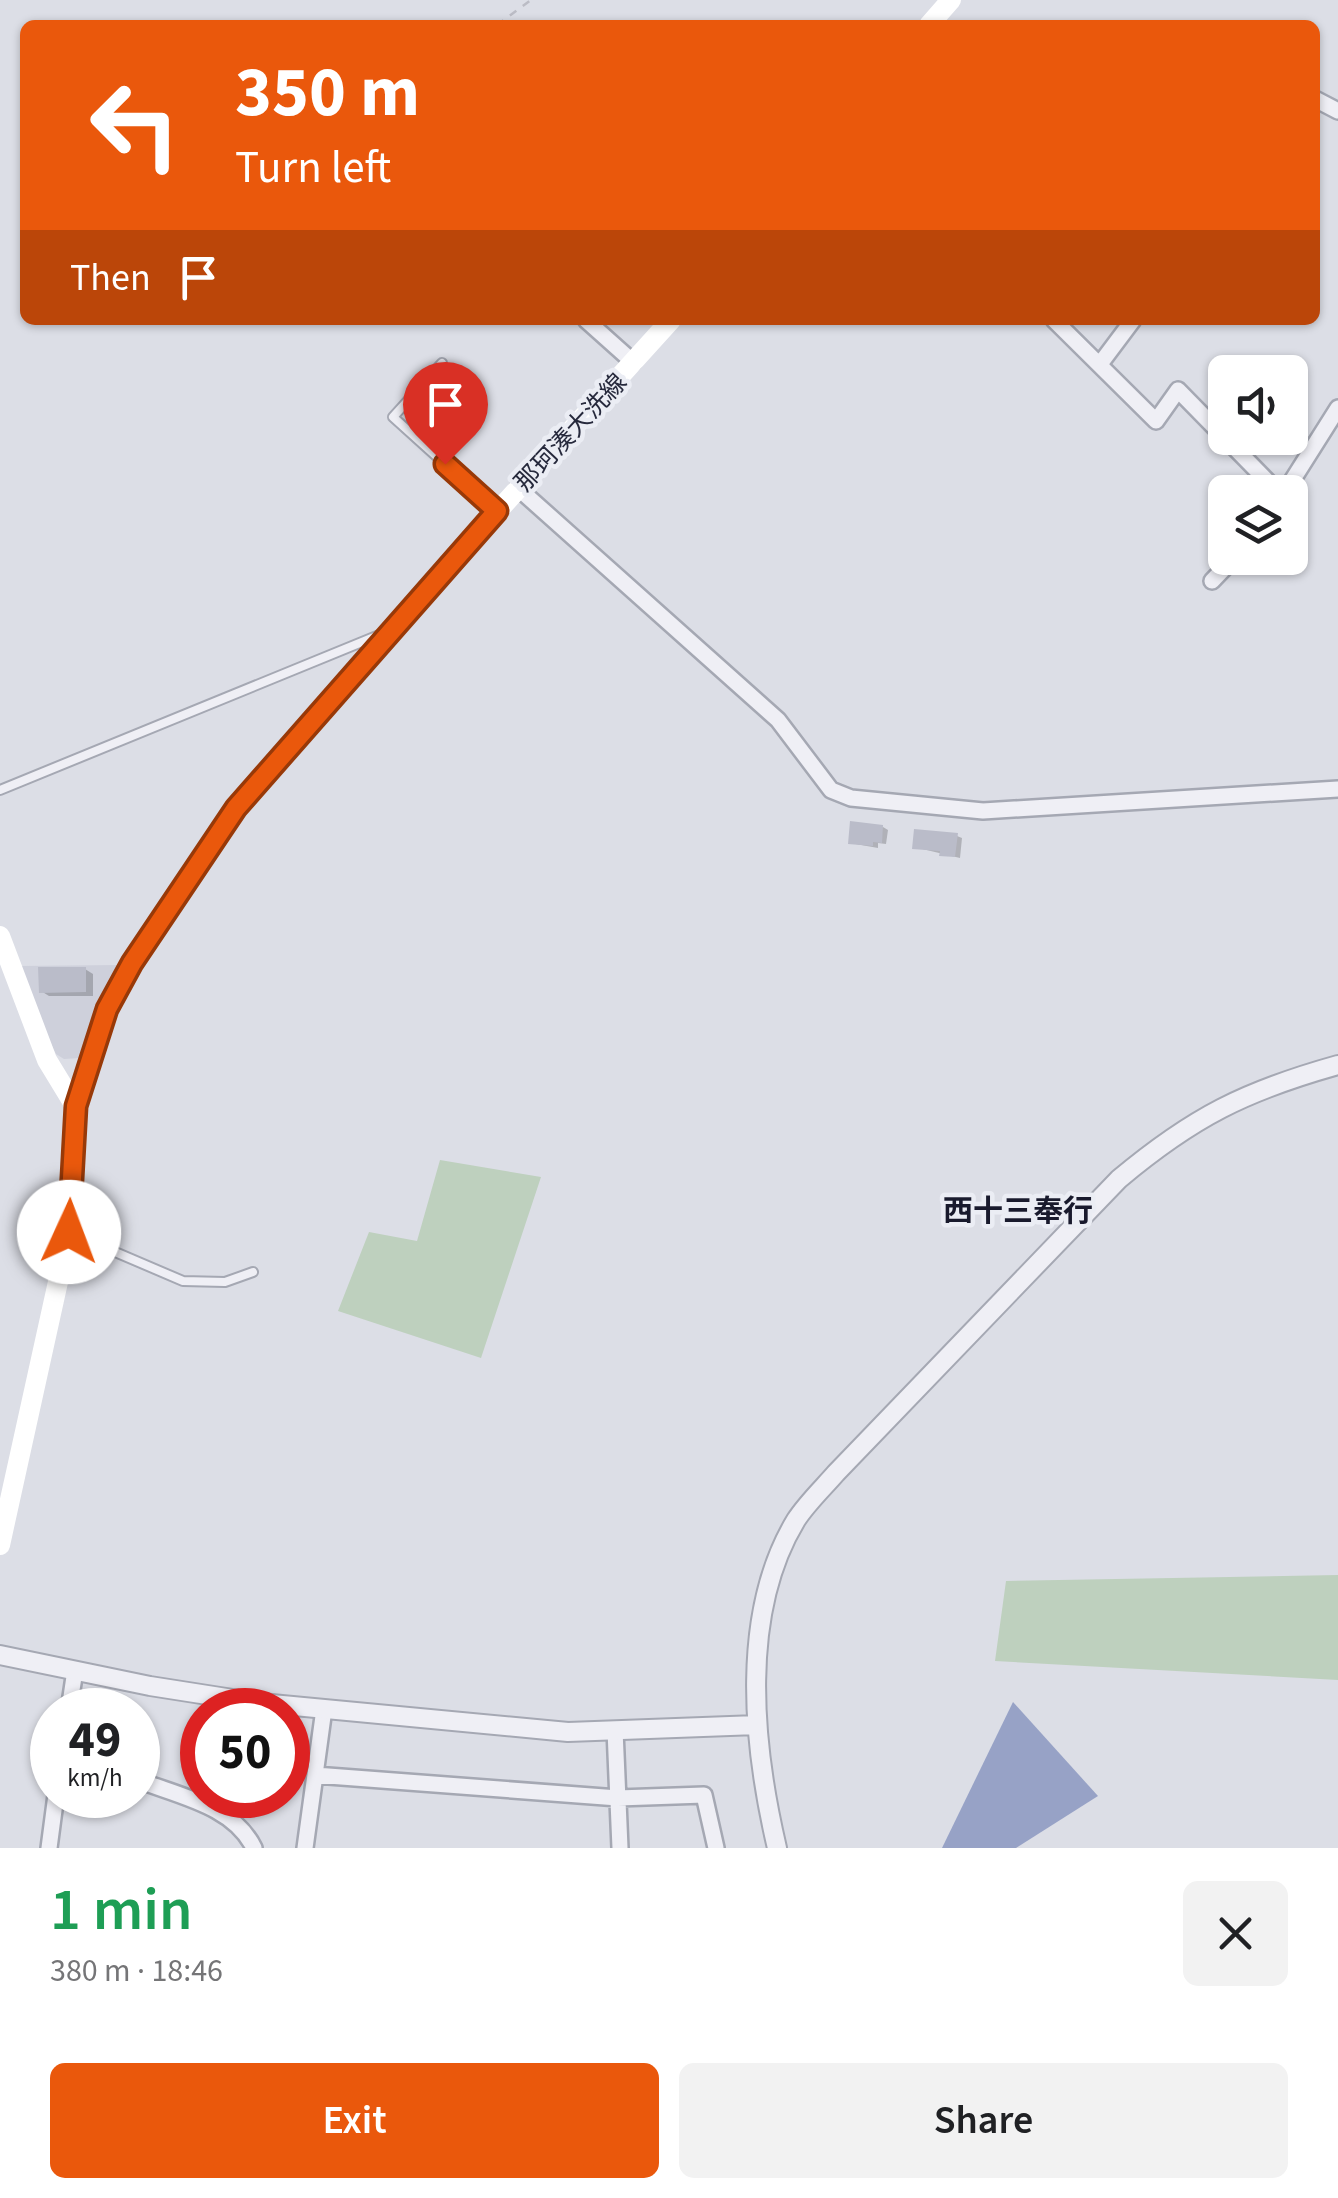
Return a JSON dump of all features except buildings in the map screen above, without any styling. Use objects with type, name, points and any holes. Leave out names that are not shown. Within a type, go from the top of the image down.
[{"type":"main road","points":[[933,20],[951,0]]},
{"type":"main road","name":"那珂湊大洗線","points":[[0,1546],[69,1232],[76,1106],[107,1009],[158,920],[236,808],[667,325]]},
{"type":"main road","points":[[0,936],[47,1060],[76,1106]]},
{"type":"street","points":[[592,325],[634,362]]},
{"type":"street","points":[[1059,325],[1156,421],[1178,390],[1264,475]]},
{"type":"street","points":[[1100,364],[1129,325]]},
{"type":"street","points":[[1293,475],[1338,408]]},
{"type":"street","points":[[518,488],[764,707],[831,790],[841,794],[983,811],[1338,789]]},
{"type":"street","points":[[1212,581],[1218,575]]},
{"type":"street","points":[[777,1848],[764,1792],[757,1725],[760,1612],[775,1562],[798,1518],[836,1473],[1119,1179],[1207,1114],[1253,1091],[1338,1065]]},
{"type":"street","points":[[0,1654],[252,1702],[568,1732],[757,1725]]},
{"type":"street","points":[[72,1688],[75,1670]]},
{"type":"street","points":[[305,1848],[324,1709]]},
{"type":"street","points":[[615,1730],[620,1848]]},
{"type":"street","points":[[315,1775],[618,1798],[704,1794],[716,1848]]},
{"type":"street","points":[[160,1789],[230,1816],[246,1830],[254,1848]]},
{"type":"street","points":[[49,1848],[53,1818]]},
{"type":"lane","points":[[442,363],[392,418],[497,511]]},
{"type":"lane","points":[[0,790],[392,630]]},
{"type":"lane","points":[[69,1232],[183,1281],[226,1282],[254,1272]]},
{"type":"path","points":[[504,20],[532,0]]},
{"type":"shaded area","points":[[119,965],[100,1002],[80,1058],[64,1059],[56,1054],[19,966]]},
{"type":"green space","points":[[440,1160],[541,1177],[481,1358],[338,1311],[369,1232],[417,1241]]},
{"type":"green space","points":[[1338,1575],[1338,1680],[995,1661],[1006,1581]]},
{"type":"water","points":[[1013,1702],[1098,1796],[1016,1848],[942,1848]]},
{"type":"district","name":"西十三奉行","points":[[1018,1211]]},
{"type":"route","points":[[69,1232],[76,1106],[107,1009],[132,963],[236,808],[497,511],[445,464]]}]
